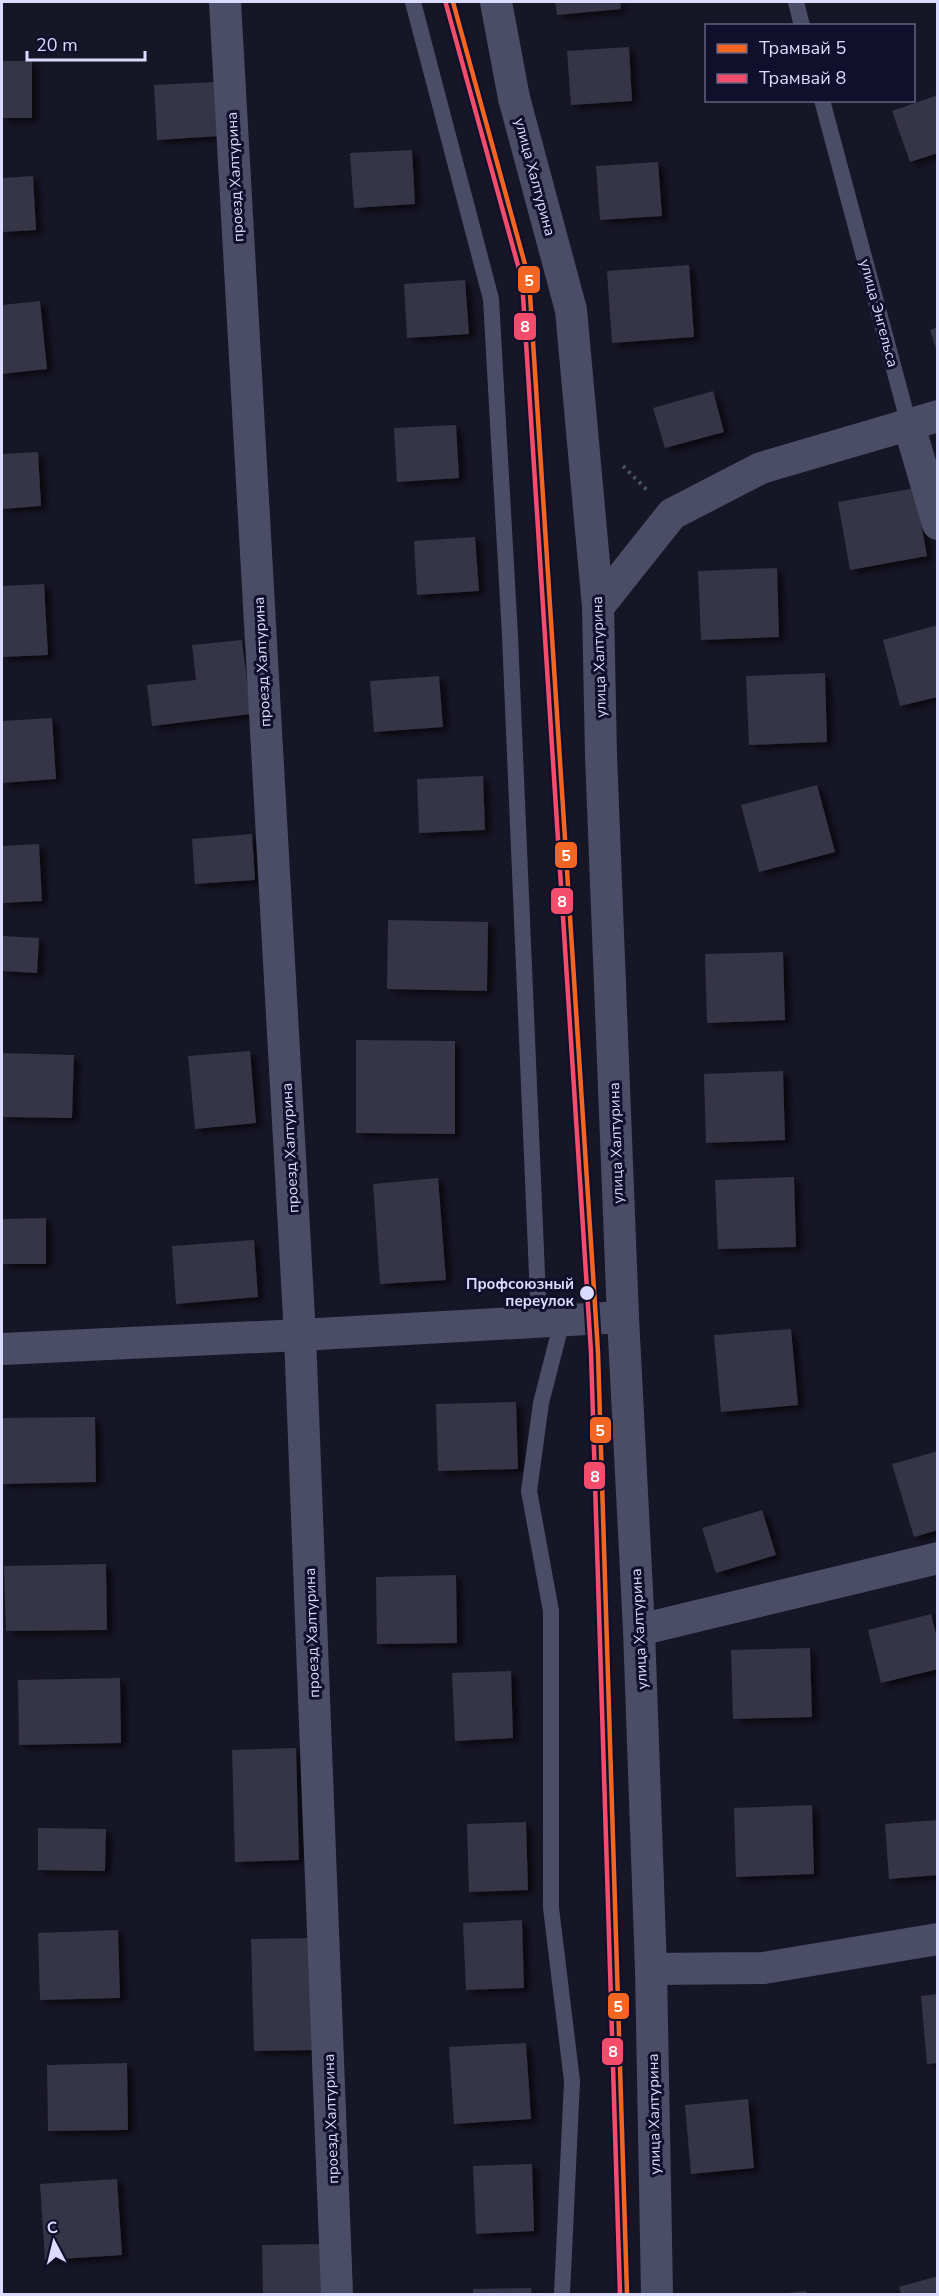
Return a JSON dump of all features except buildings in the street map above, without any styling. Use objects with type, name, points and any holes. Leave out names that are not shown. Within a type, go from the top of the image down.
[{"type":"street","name":"проезд Халтурина","points":[[225,2],[300,1335],[337,2295]]},
{"type":"street","name":"улица Халтурина","points":[[496,2],[514,99],[571,310],[598,607],[623,1317],[639,1630],[651,1969],[657,2295]]},
{"type":"street","points":[[598,607],[672,514],[761,468],[923,420]]},
{"type":"street","name":"улица Энгельса","points":[[923,420],[938,524]]},
{"type":"street","points":[[2,1348],[300,1335],[623,1317]]},
{"type":"street","points":[[639,1630],[938,1558]]},
{"type":"street","points":[[651,1969],[764,1968],[938,1939]]},
{"type":"lane","points":[[413,2],[491,299],[550,1321],[529,1491],[551,1611],[551,1908],[572,2081],[562,2295]]},
{"type":"lane","points":[[796,2],[802,24]]},
{"type":"lane","name":"улица Энгельса","points":[[823,102],[923,420]]},
{"type":"path","points":[[622,466],[672,514]]},
{"type":"tram line","name":"5","points":[[453,2],[529,279],[598,1352],[627,2294]]},
{"type":"tram line","name":"8","points":[[446,4],[522,280],[591,1352],[620,2294]]},
{"type":"place","name":"Профсоюзный переулок","points":[[587,1293]]}]
